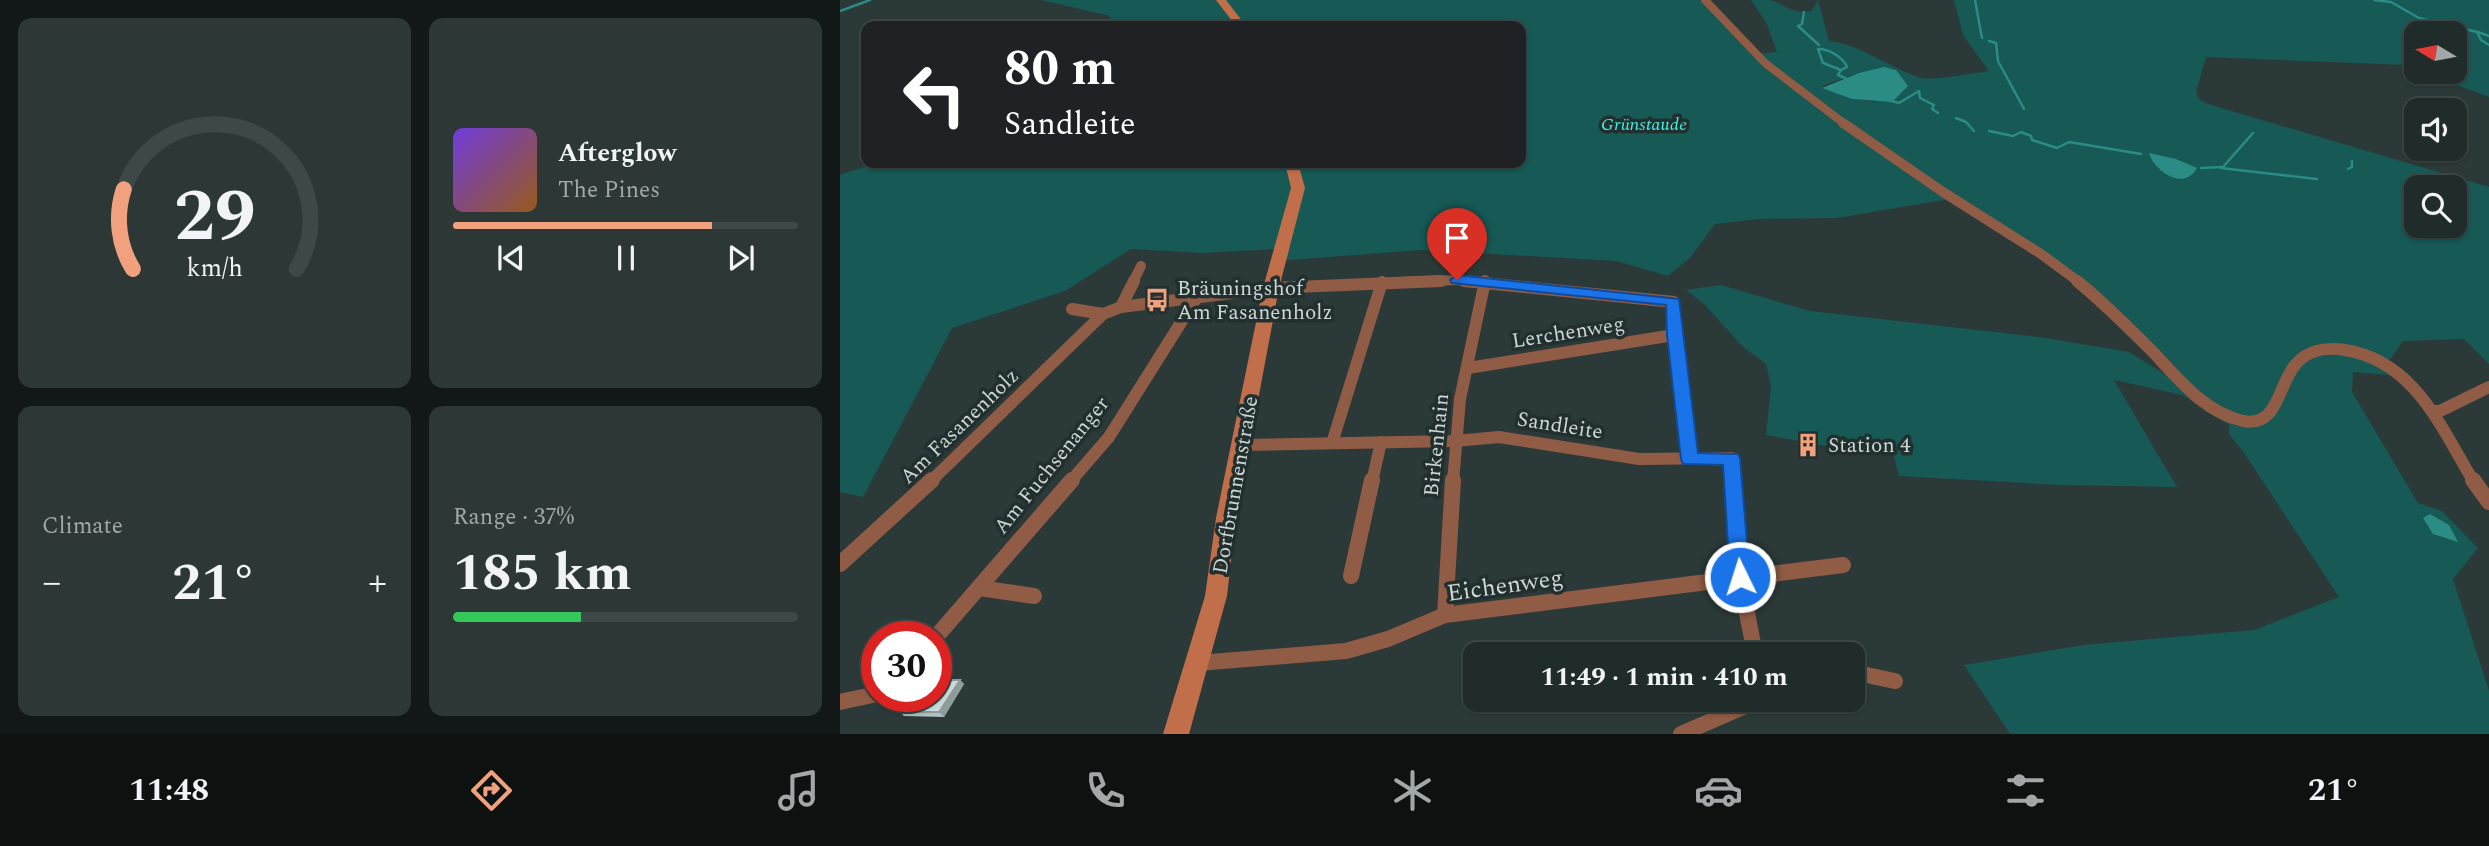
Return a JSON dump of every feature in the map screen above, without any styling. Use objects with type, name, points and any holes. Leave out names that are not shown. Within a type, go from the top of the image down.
[{"type":"street","points":[[1221,0],[1237,21]]},
{"type":"street","points":[[1705,0],[1726,19],[1754,54],[1797,88],[1941,191],[2054,263],[2103,303],[2196,396],[2216,410],[2236,420],[2262,422],[2270,416],[2293,365],[2306,354],[2314,350],[2352,352],[2399,371],[2415,384],[2465,471],[2489,502]]},
{"type":"street","name":"Dorfbrunnenstraße","points":[[1176,734],[1216,596],[1226,519],[1271,288],[1298,188],[1293,168]]},
{"type":"street","points":[[1121,307],[1141,266]]},
{"type":"street","name":"Am Fasanenholz","points":[[840,564],[905,506],[1103,314],[1121,307],[1271,288],[1382,282],[1485,281],[1674,302],[1674,335]]},
{"type":"street","name":"Birkenhain","points":[[1445,615],[1460,399],[1485,281]]},
{"type":"street","points":[[1332,443],[1382,282]]},
{"type":"street","name":"Am Fuchsenanger","points":[[950,621],[1109,437],[1197,297]]},
{"type":"street","points":[[1072,309],[1103,314]]},
{"type":"street","points":[[1674,335],[1690,459]]},
{"type":"street","name":"Lerchenweg","points":[[1468,368],[1674,335]]},
{"type":"street","points":[[2432,411],[2440,411],[2489,387]]},
{"type":"street","name":"Sandleite","points":[[1241,445],[1455,441],[1499,437],[1639,459],[1731,458],[1740,577]]},
{"type":"street","points":[[1351,576],[1381,442]]},
{"type":"street","name":"Eichenweg","points":[[1198,663],[1346,651],[1388,639],[1445,615],[1843,565]]},
{"type":"street","points":[[1740,577],[1753,642]]},
{"type":"street","points":[[979,587],[1034,596]]},
{"type":"street","points":[[1865,675],[1895,681]]},
{"type":"street","points":[[840,702],[861,699]]},
{"type":"street","points":[[1681,734],[1731,712]]},
{"type":"green space","name":"Grünstaude","points":[[1041,0],[1702,0],[1756,54],[1777,52],[1766,22],[1751,0],[1769,0],[1805,12],[1812,11],[1818,0],[1829,41],[1852,46],[1918,77],[1933,78],[1989,71],[1963,35],[1954,0],[2489,0],[2489,97],[2454,84],[2468,84],[2468,21],[2404,21],[2404,65],[2206,57],[2196,92],[2200,100],[2208,104],[2448,175],[2404,175],[2404,238],[2467,238],[2467,181],[2489,187],[2489,364],[2464,339],[2403,341],[2389,361],[2412,377],[2353,372],[2352,392],[2418,503],[2442,511],[2478,548],[2453,579],[2489,691],[2489,734],[2010,734],[1964,665],[2083,645],[2254,630],[2339,597],[2229,434],[2229,425],[2182,395],[2114,380],[2177,487],[2059,485],[1899,476],[1892,449],[1820,445],[1766,435],[1771,386],[1766,364],[1743,347],[1704,304],[1686,290],[1721,285],[1810,311],[2039,337],[2129,352],[2171,378],[2054,263],[1950,199],[1837,218],[1760,219],[1715,224],[1690,258],[1668,276],[1616,261],[1421,250],[1276,261],[1277,249],[1202,253],[1131,249],[1065,291],[952,328],[863,497],[840,492],[840,175],[862,168],[1526,168],[1526,21],[1111,21],[1110,16]],"holes":[[[1859,73],[1877,102],[1852,99],[1822,86]]]},
{"type":"shaded area","points":[[1884,67],[1896,70],[1908,86],[1892,102],[1852,99],[1822,88],[1859,73]]},
{"type":"shaded area","points":[[2149,153],[2176,159],[2197,168],[2191,175],[2177,179],[2163,172]]},
{"type":"shaded area","points":[[2430,514],[2449,525],[2458,542],[2433,534],[2423,518]]},
{"type":"building","points":[[952,680],[960,680],[952,692]]},
{"type":"waterway","points":[[840,11],[870,0]]},
{"type":"waterway","points":[[1975,0],[1982,38]]},
{"type":"waterway","points":[[2374,0],[2391,2],[2419,18],[2477,32],[2481,40],[2489,45]]},
{"type":"waterway","points":[[1804,12],[1802,24],[1798,26],[1819,45]]},
{"type":"waterway","points":[[2478,32],[2489,36]]},
{"type":"waterway","points":[[1989,41],[1996,43],[1998,61],[2024,109]]},
{"type":"waterway","points":[[1818,49],[1827,50],[1842,60],[1847,67],[1841,70],[1823,63],[1818,49]]},
{"type":"waterway","points":[[1841,70],[1838,75],[1847,79]]},
{"type":"waterway","points":[[1888,100],[1899,103],[1919,91],[1920,98],[1934,105],[1932,109],[1938,113]]},
{"type":"waterway","points":[[1956,118],[1966,122],[1974,131]]},
{"type":"waterway","points":[[1989,131],[2013,136],[2021,132],[2031,136],[2032,140],[2057,148],[2069,142],[2141,154]]},
{"type":"waterway","points":[[2201,168],[2223,167],[2253,133]]},
{"type":"waterway","points":[[2348,169],[2352,167],[2352,161]]},
{"type":"waterway","points":[[2221,168],[2317,179]]},
{"type":"place","name":"Bräuningshof Am Fasanenholz","points":[[1157,300]]},
{"type":"place","name":"Station 4","points":[[1808,445]]},
{"type":"route","points":[[1457,280],[1674,302],[1674,335],[1690,459],[1731,458],[1740,577]]}]
